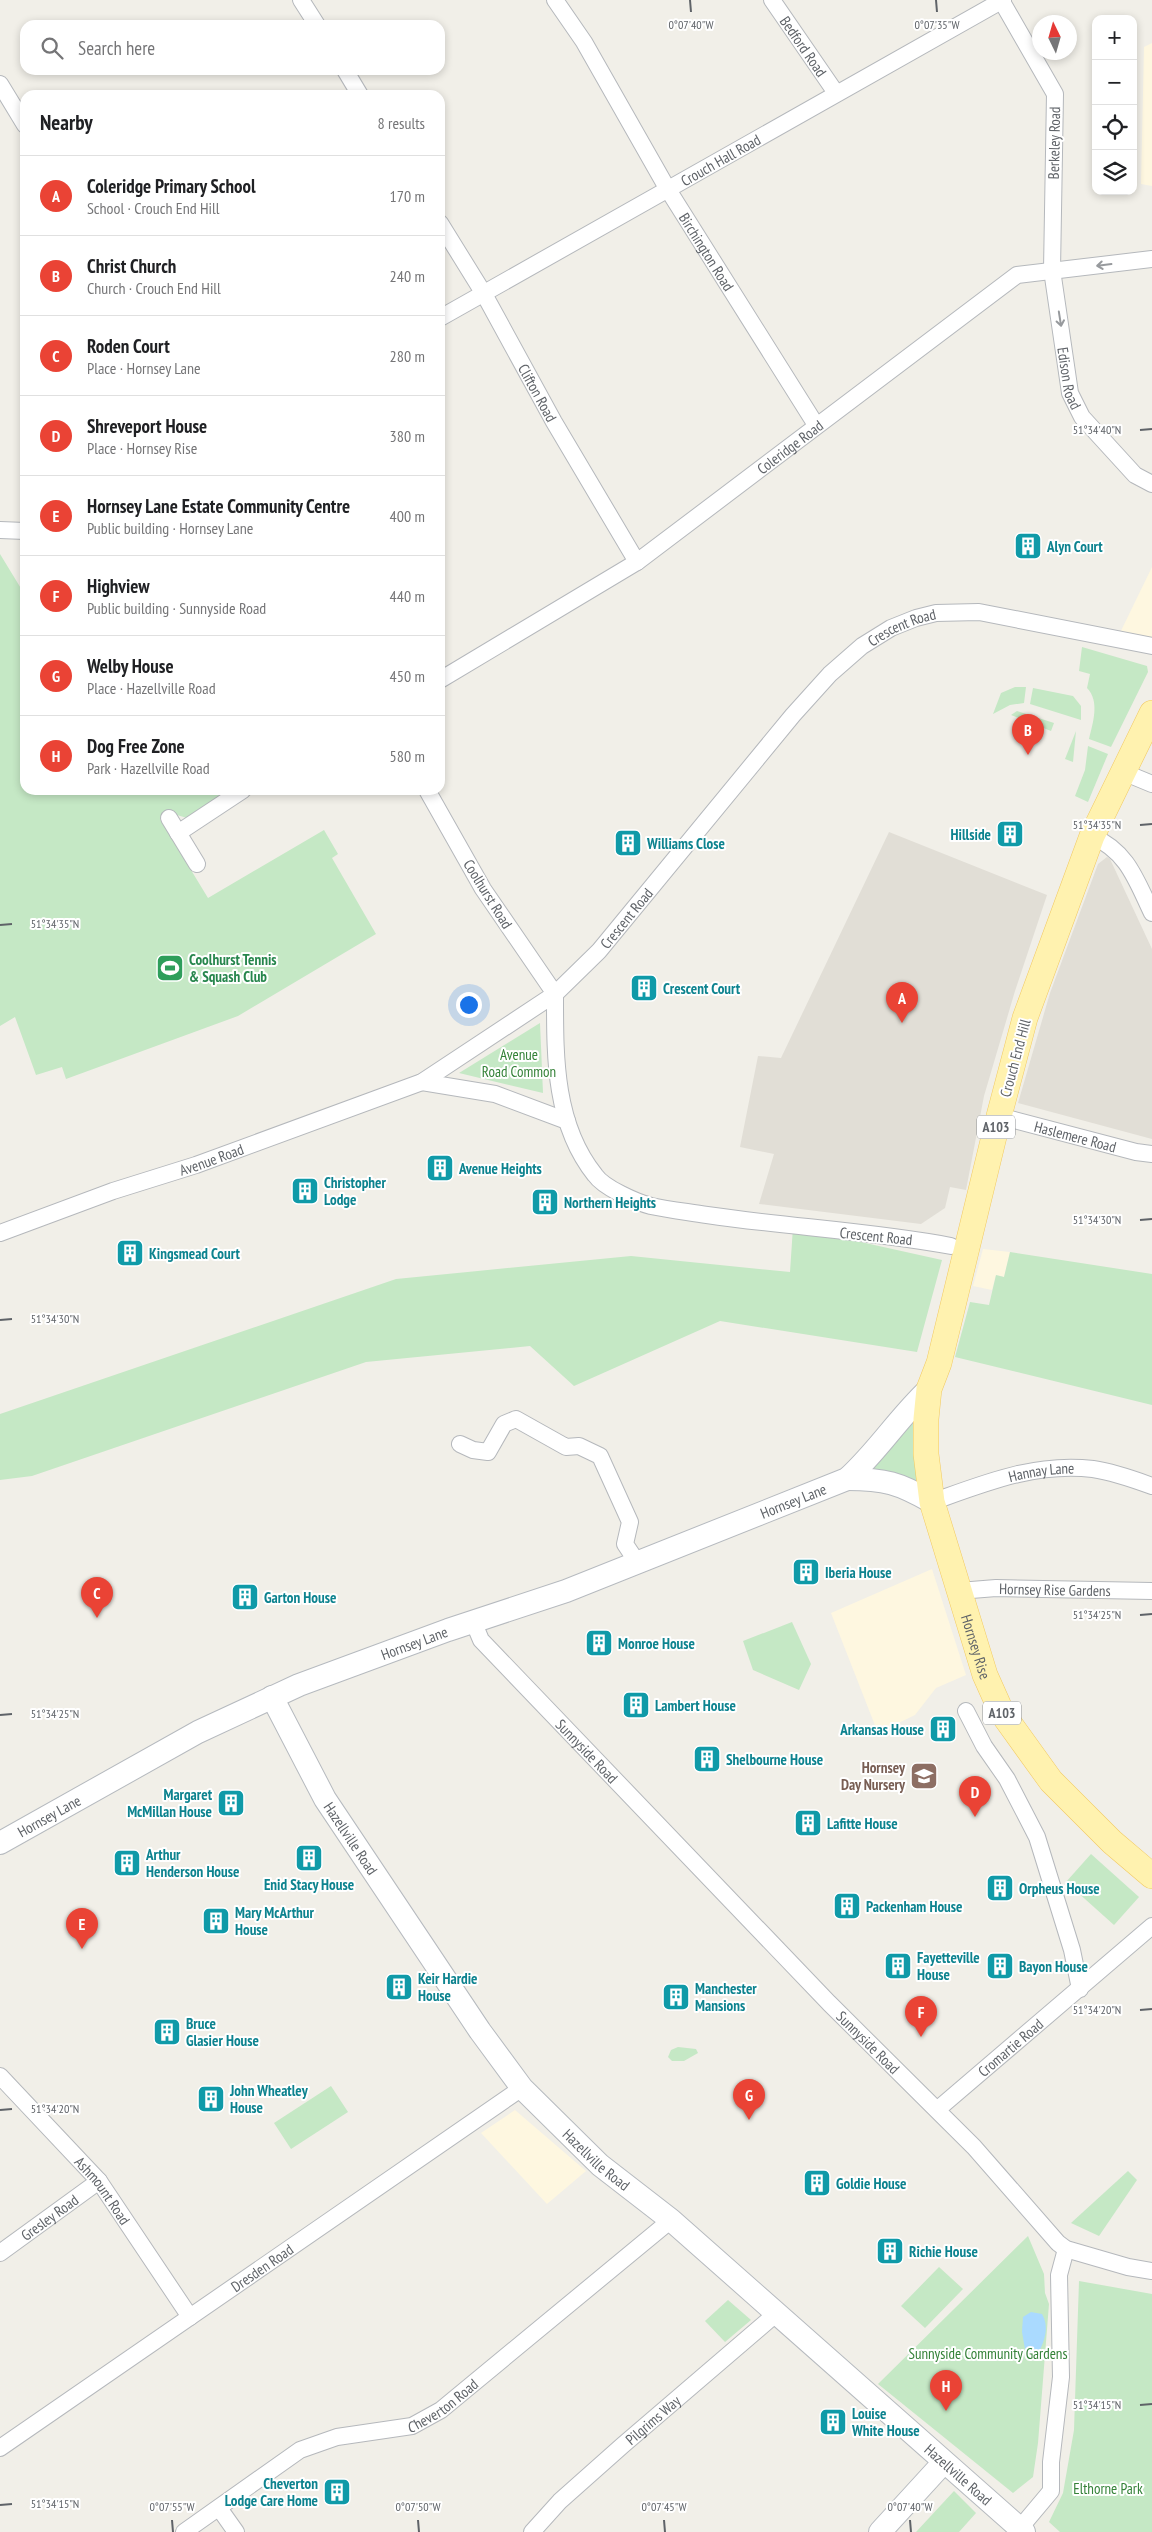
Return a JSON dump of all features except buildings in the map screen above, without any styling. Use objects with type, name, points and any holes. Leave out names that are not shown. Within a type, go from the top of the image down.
[{"type":"main road","name":"Crouch End Hill","points":[[926,1419],[929,1390],[956,1298],[999,1116],[1026,1018],[1092,836],[1152,713]]},
{"type":"main road","name":"Hornsey Rise","points":[[926,1419],[926,1454],[932,1502],[985,1675],[1002,1713],[1051,1781],[1112,1842],[1152,1876]]},
{"type":"street","points":[[301,0],[314,20]]},
{"type":"street","name":"Birchington Road","points":[[555,0],[584,42],[667,188],[816,425]]},
{"type":"street","name":"Bedford Road","points":[[772,0],[836,92]]},
{"type":"street","name":"Crouch Hall Road","points":[[445,315],[836,92],[1002,0]]},
{"type":"street","name":"Berkeley Road","points":[[1002,0],[1054,94],[1052,270]]},
{"type":"street","points":[[348,75],[357,90]]},
{"type":"street","points":[[0,84],[20,117]]},
{"type":"street","name":"Clifton Road","points":[[445,231],[484,294],[554,422],[637,562]]},
{"type":"street","name":"Coleridge Road","points":[[445,677],[637,562],[1017,275],[1152,259]]},
{"type":"street","name":"Edison Road","points":[[1052,270],[1070,392],[1082,416],[1135,475],[1152,484]]},
{"type":"street","points":[[0,530],[20,531]]},
{"type":"street","name":"Crescent Road","points":[[951,1246],[920,1240],[757,1222],[650,1206],[622,1194],[596,1177],[579,1150],[567,1122],[555,1064],[555,994],[599,951],[793,715],[830,674],[862,646],[891,628],[916,618],[936,613],[979,612],[1152,646]]},
{"type":"street","points":[[1123,772],[1152,784]]},
{"type":"street","points":[[178,833],[235,795]]},
{"type":"street","name":"Coolhurst Road","points":[[430,795],[483,889],[555,994]]},
{"type":"street","points":[[169,818],[196,864]]},
{"type":"street","points":[[1092,836],[1107,842],[1131,868],[1152,913]]},
{"type":"street","name":"Avenue Road","points":[[0,1233],[113,1191],[196,1165],[422,1082],[555,994]]},
{"type":"street","name":"Avenue Road","points":[[422,1082],[495,1094],[567,1122]]},
{"type":"street","name":"Haslemere Road","points":[[999,1116],[1136,1152],[1152,1154]]},
{"type":"street","name":"Hornsey Lane","points":[[847,1480],[871,1458],[910,1407],[929,1390]]},
{"type":"street","points":[[460,1444],[473,1450],[488,1452],[504,1424],[516,1419],[566,1447],[579,1446],[600,1456],[630,1522],[626,1544],[637,1562]]},
{"type":"street","name":"Hornsey Lane","points":[[883,1441],[908,1425],[926,1419]]},
{"type":"street","name":"Hannay Lane","points":[[932,1502],[1010,1475],[1063,1467],[1102,1471],[1152,1486]]},
{"type":"street","name":"Hornsey Lane","points":[[0,1843],[198,1732],[272,1697],[352,1664],[566,1591],[847,1480],[879,1479],[905,1487],[932,1502]]},
{"type":"street","name":"Hornsey Rise Gardens","points":[[959,1591],[996,1588],[1152,1591]]},
{"type":"street","name":"Sunnyside Road","points":[[474,1621],[481,1640],[829,2003],[974,2147],[1054,2239],[1066,2249]]},
{"type":"street","name":"Hazellville Road","points":[[272,1697],[325,1799],[478,2028],[522,2088],[600,2165],[671,2220],[1022,2530]]},
{"type":"street","points":[[966,1711],[984,1746],[1007,1779],[1036,1837],[1072,1950],[1080,1989]]},
{"type":"street","name":"Cromartie Road","points":[[938,2110],[1152,1926]]},
{"type":"street","name":"Ashmount Road","points":[[0,2076],[99,2181],[190,2316]]},
{"type":"street","name":"Dresden Road","points":[[0,2448],[522,2088]]},
{"type":"street","name":"Gresley Road","points":[[0,2253],[99,2181]]},
{"type":"street","name":"Cheverton Road","points":[[184,2532],[300,2450],[337,2437],[412,2426],[441,2410],[671,2220]]},
{"type":"street","points":[[1022,2530],[1051,2491],[1051,2462],[1061,2377],[1059,2275],[1066,2249],[1128,2267],[1152,2271]]},
{"type":"street","name":"Pilgrims Way","points":[[532,2532],[560,2501],[616,2451],[778,2313]]},
{"type":"street","points":[[880,2532],[944,2462]]},
{"type":"street","points":[[219,2508],[236,2532]]},
{"type":"shaded area","points":[[1152,43],[1152,186],[1141,184],[1144,47]]},
{"type":"shaded area","points":[[1152,567],[1152,646],[1117,639]]},
{"type":"shaded area","points":[[889,832],[1047,895],[1015,991],[984,1096],[966,1190],[950,1187],[945,1208],[921,1224],[759,1204],[774,1154],[740,1147],[758,1056],[781,1058]]},
{"type":"shaded area","points":[[1107,857],[1110,859],[1152,949],[1152,1139],[1018,1103],[1050,993],[1098,864]]},
{"type":"shaded area","points":[[983,1249],[1010,1252],[1004,1277],[996,1275],[992,1290],[973,1286]]},
{"type":"shaded area","points":[[932,1569],[966,1675],[936,1688],[915,1715],[878,1733],[831,1613]]},
{"type":"shaded area","points":[[515,2110],[586,2171],[547,2204],[481,2133]]},
{"type":"green space","name":"Coolhurst Tennis & Squash Club","points":[[0,554],[20,587],[20,795],[223,795],[187,818],[177,815],[173,811],[160,819],[208,898],[324,830],[338,854],[332,858],[376,934],[238,1016],[66,1079],[62,1067],[36,1075],[15,1017],[0,1026]]},
{"type":"green space","points":[[1082,647],[1147,666],[1148,672],[1111,747],[1089,739],[1094,719],[1094,706],[1091,693],[1087,688],[1090,674],[1079,671]]},
{"type":"green space","points":[[1015,687],[1026,687],[1024,703],[1010,705],[993,714],[1001,693]]},
{"type":"green space","points":[[1033,688],[1073,696],[1081,706],[1081,720],[1030,704]]},
{"type":"green space","points":[[1017,711],[1054,723],[1051,731],[1011,715]]},
{"type":"green space","points":[[1076,731],[1073,762],[1065,759]]},
{"type":"green space","points":[[1088,746],[1108,754],[1088,802],[1075,796],[1085,770]]},
{"type":"green space","name":"Avenue Road Common","points":[[540,1023],[543,1093],[459,1073]]},
{"type":"green space","points":[[793,1227],[942,1260],[917,1352],[720,1321],[574,1386],[530,1346],[366,1362],[32,1476],[0,1480],[0,1414],[396,1279],[631,1256],[790,1272]]},
{"type":"green space","points":[[1010,1252],[1152,1274],[1152,1405],[955,1357],[970,1302],[989,1305],[996,1275],[1004,1277]]},
{"type":"green space","points":[[926,1419],[932,1502],[847,1479],[908,1425]]},
{"type":"green space","points":[[792,1622],[811,1664],[799,1690],[753,1670],[743,1641]]},
{"type":"green space","points":[[1091,1854],[1139,1897],[1114,1925],[1066,1882]]},
{"type":"green space","points":[[678,2047],[696,2049],[698,2053],[684,2061],[672,2061],[668,2057],[671,2050]]},
{"type":"green space","points":[[331,2086],[348,2112],[291,2149],[274,2123]]},
{"type":"green space","points":[[1128,2171],[1137,2180],[1099,2236],[1071,2223]]},
{"type":"green space","name":"Sunnyside Community Gardens","points":[[1028,2236],[1044,2274],[1045,2293],[1049,2304],[1038,2443],[1033,2477],[1013,2493],[878,2384]]},
{"type":"green space","points":[[939,2267],[963,2289],[925,2328],[901,2306]]},
{"type":"green space","name":"Elthorne Park","points":[[1079,2281],[1152,2294],[1152,2532],[1060,2532],[1049,2522],[1063,2493],[1074,2430]]},
{"type":"green space","points":[[728,2300],[751,2320],[725,2342],[705,2321]]},
{"type":"green space","points":[[954,2491],[976,2513],[959,2532],[916,2532]]},
{"type":"water","points":[[1031,2312],[1042,2314],[1046,2324],[1044,2340],[1037,2356],[1026,2355],[1022,2332],[1023,2317]]},
{"type":"place","name":"Alyn Court","points":[[1028,546]]},
{"type":"place","name":"Christ Church","points":[[1028,755]]},
{"type":"place","name":"Hillside","points":[[1010,834]]},
{"type":"place","name":"Williams Close","points":[[628,843]]},
{"type":"place","name":"Coolhurst Tennis & Squash Club","points":[[170,968]]},
{"type":"place","name":"Crescent Court","points":[[644,988]]},
{"type":"place","name":"Coleridge Primary School","points":[[902,1023]]},
{"type":"place","name":"Avenue Heights","points":[[440,1168]]},
{"type":"place","name":"Christopher Lodge","points":[[305,1191]]},
{"type":"place","name":"Northern Heights","points":[[545,1202]]},
{"type":"place","name":"Kingsmead Court","points":[[130,1253]]},
{"type":"place","name":"Iberia House","points":[[806,1572]]},
{"type":"place","name":"Garton House","points":[[245,1597]]},
{"type":"place","name":"Roden Court","points":[[97,1618]]},
{"type":"place","name":"Monroe House","points":[[599,1643]]},
{"type":"place","name":"Lambert House","points":[[636,1705]]},
{"type":"place","name":"Arkansas House","points":[[943,1729]]},
{"type":"place","name":"Shelbourne House","points":[[707,1759]]},
{"type":"place","name":"Hornsey Day Nursery","points":[[924,1776]]},
{"type":"place","name":"Margaret McMillan House","points":[[231,1803]]},
{"type":"place","name":"Shreveport House","points":[[975,1817]]},
{"type":"place","name":"Lafitte House","points":[[808,1823]]},
{"type":"place","name":"Enid Stacy House","points":[[309,1858]]},
{"type":"place","name":"Arthur Henderson House","points":[[127,1863]]},
{"type":"place","name":"Orpheus House","points":[[1000,1888]]},
{"type":"place","name":"Packenham House","points":[[847,1906]]},
{"type":"place","name":"Mary McArthur House","points":[[216,1921]]},
{"type":"place","name":"Hornsey Lane Estate Community Centre","points":[[82,1949]]},
{"type":"place","name":"Fayetteville House","points":[[898,1966]]},
{"type":"place","name":"Bayon House","points":[[1000,1966]]},
{"type":"place","name":"Keir Hardie House","points":[[399,1987]]},
{"type":"place","name":"Manchester Mansions","points":[[676,1997]]},
{"type":"place","name":"Bruce Glasier House","points":[[167,2032]]},
{"type":"place","name":"Highview","points":[[921,2037]]},
{"type":"place","name":"John Wheatley House","points":[[211,2099]]},
{"type":"place","name":"Welby House","points":[[749,2120]]},
{"type":"place","name":"Goldie House","points":[[817,2183]]},
{"type":"place","name":"Richie House","points":[[890,2251]]},
{"type":"place","name":"Dog Free Zone","points":[[946,2411]]},
{"type":"place","name":"Louise White House","points":[[833,2422]]},
{"type":"place","name":"Cheverton Lodge Care Home","points":[[337,2492]]}]
